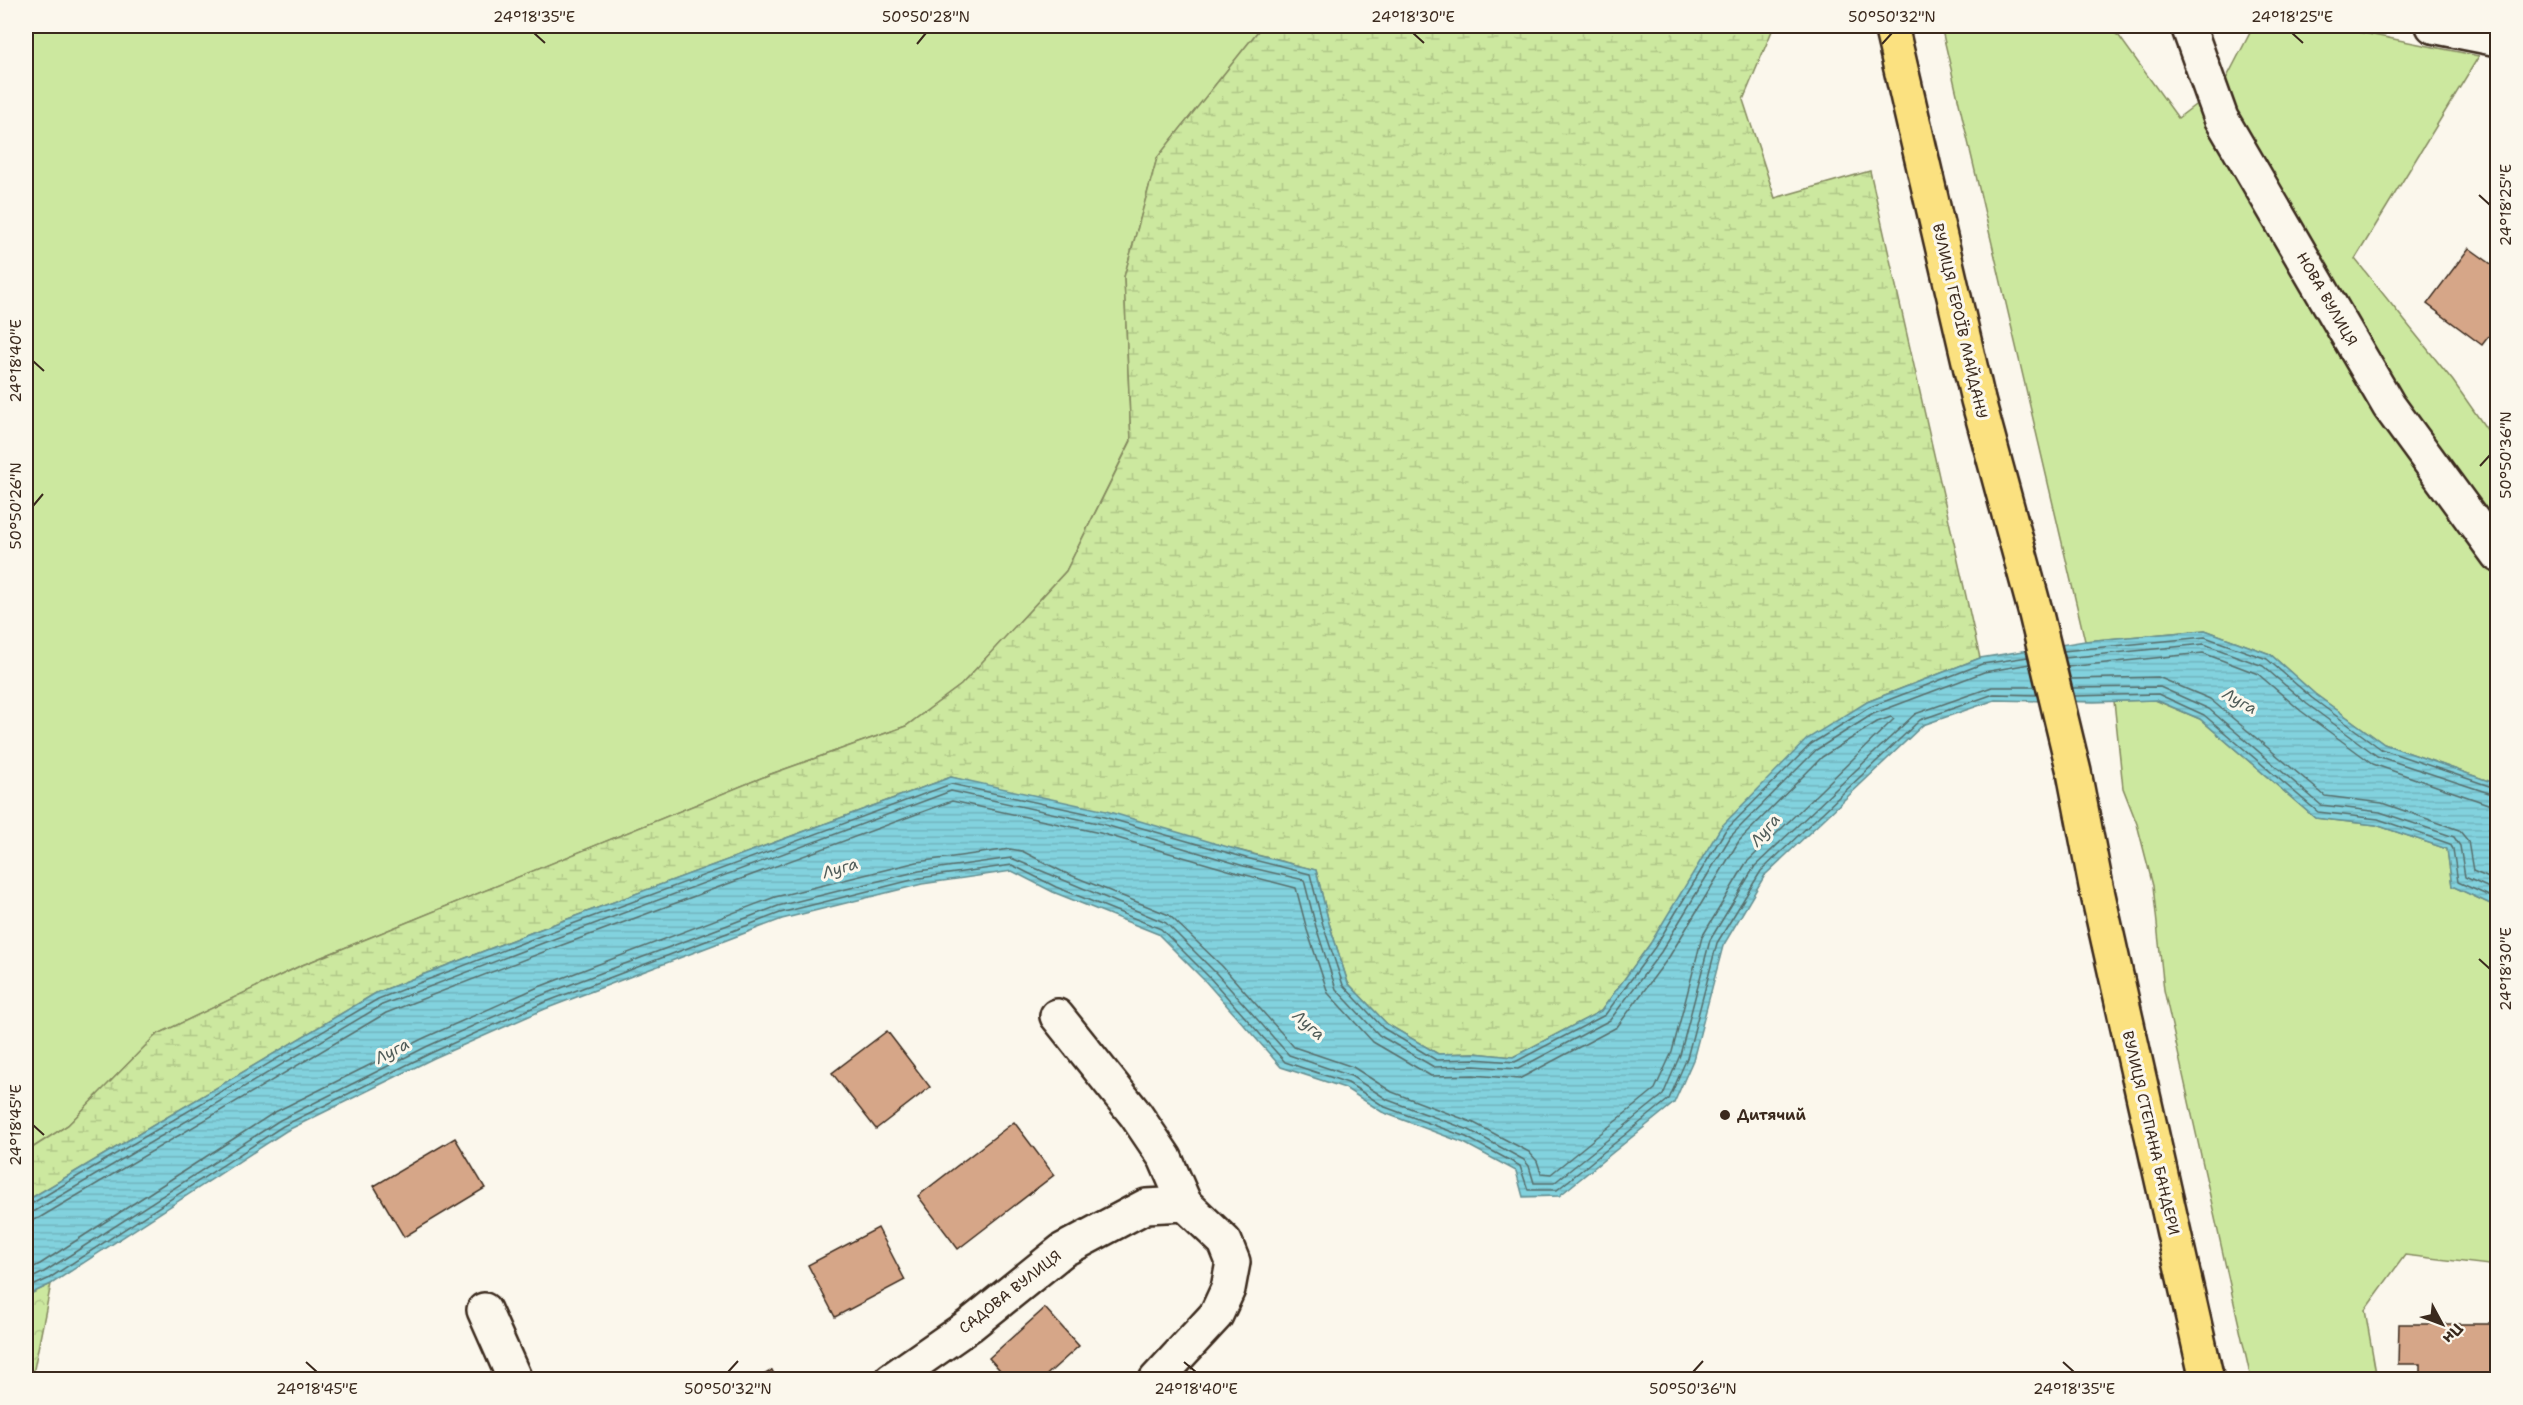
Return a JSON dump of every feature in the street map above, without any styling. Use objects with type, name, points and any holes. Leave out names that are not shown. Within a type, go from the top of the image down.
[{"type":"main road","name":"ВУЛИЦЯ ГЕРОЇВ МАЙДАНУ","points":[[1892,26],[1978,400],[2036,614],[2074,772]]},
{"type":"main road","name":"ВУЛИЦЯ СТЕПАНА БАНДЕРИ","points":[[2074,772],[2096,886],[2207,1380]]},
{"type":"street","name":"НОВА ВУЛИЦЯ","points":[[2188,26],[2220,118],[2389,406],[2498,555]]},
{"type":"street","points":[[2433,26],[2498,39]]},
{"type":"street","points":[[1056,1016],[1136,1115],[1165,1158],[1185,1204],[1225,1242],[1233,1262],[1227,1288],[1216,1315],[1156,1380]]},
{"type":"street","name":"САДОВА ВУЛИЦЯ","points":[[891,1380],[970,1325],[1063,1250],[1146,1206],[1185,1204]]},
{"type":"street","points":[[484,1310],[515,1380]]},
{"type":"green space","points":[[26,26],[1262,26],[1157,158],[1124,277],[1131,440],[1066,571],[961,685],[906,726],[771,774],[300,966],[156,1035],[68,1125],[26,1152]]},
{"type":"green space","points":[[1262,26],[1774,26],[1743,100],[1775,198],[1870,171],[1980,658],[1867,702],[1650,944],[1601,1011],[1513,1057],[1474,1053],[1438,1054],[1387,1024],[1348,983],[1329,923],[1316,870],[951,777],[538,930],[376,993],[26,1201],[26,1152],[68,1125],[156,1035],[300,966],[771,774],[906,726],[961,685],[1066,571],[1131,441],[1124,277],[1157,158]]},
{"type":"green space","points":[[1941,26],[2103,26],[2119,36],[2178,118],[2224,83],[2251,31],[2338,28],[2479,56],[2355,259],[2453,381],[2497,444],[2497,784],[2384,744],[2315,694],[2270,654],[2205,630],[2085,641]]},
{"type":"green space","points":[[2155,700],[2200,719],[2315,818],[2376,825],[2447,849],[2452,886],[2497,907],[2497,1266],[2405,1255],[2365,1310],[2377,1379],[2251,1379],[2164,990],[2153,886],[2137,824],[2123,788],[2114,701]]},
{"type":"green space","points":[[51,1284],[32,1379],[26,1379],[26,1296]]},
{"type":"water","name":"Луга","points":[[2205,630],[2270,654],[2315,694],[2384,744],[2497,784],[2497,907],[2452,886],[2447,849],[2376,825],[2315,818],[2200,719],[2156,700],[2094,702],[1995,700],[1923,725],[1765,875],[1723,946],[1693,1060],[1674,1103],[1559,1196],[1523,1197],[1516,1171],[1464,1143],[1382,1112],[1345,1088],[1281,1067],[1206,982],[1158,934],[1053,892],[1012,871],[922,884],[782,919],[545,1009],[434,1058],[286,1131],[51,1284],[26,1296],[26,1201],[376,993],[538,930],[951,777],[1106,811],[1248,853],[1316,870],[1329,923],[1348,983],[1387,1024],[1438,1054],[1474,1053],[1513,1057],[1601,1011],[1650,944],[1721,827],[1807,739],[1867,702],[1980,658],[2085,641]]},
{"type":"building","points":[[2469,248],[2498,269],[2498,324],[2482,345],[2427,304]]},
{"type":"building","points":[[887,1031],[930,1087],[876,1129],[832,1073]]},
{"type":"building","points":[[1014,1122],[1054,1175],[958,1249],[918,1196]]},
{"type":"building","points":[[455,1138],[485,1188],[404,1237],[374,1186]]},
{"type":"building","points":[[878,1228],[905,1280],[835,1317],[808,1265]]},
{"type":"building","points":[[1045,1308],[1079,1346],[1041,1380],[1009,1380],[989,1358]]},
{"type":"building","points":[[2399,1324],[2498,1324],[2498,1380],[2420,1380],[2420,1364],[2398,1364]]},
{"type":"building","points":[[772,1370],[777,1380],[755,1380]]},
{"type":"place","name":"Дитячий","points":[[1725,1115]]}]
